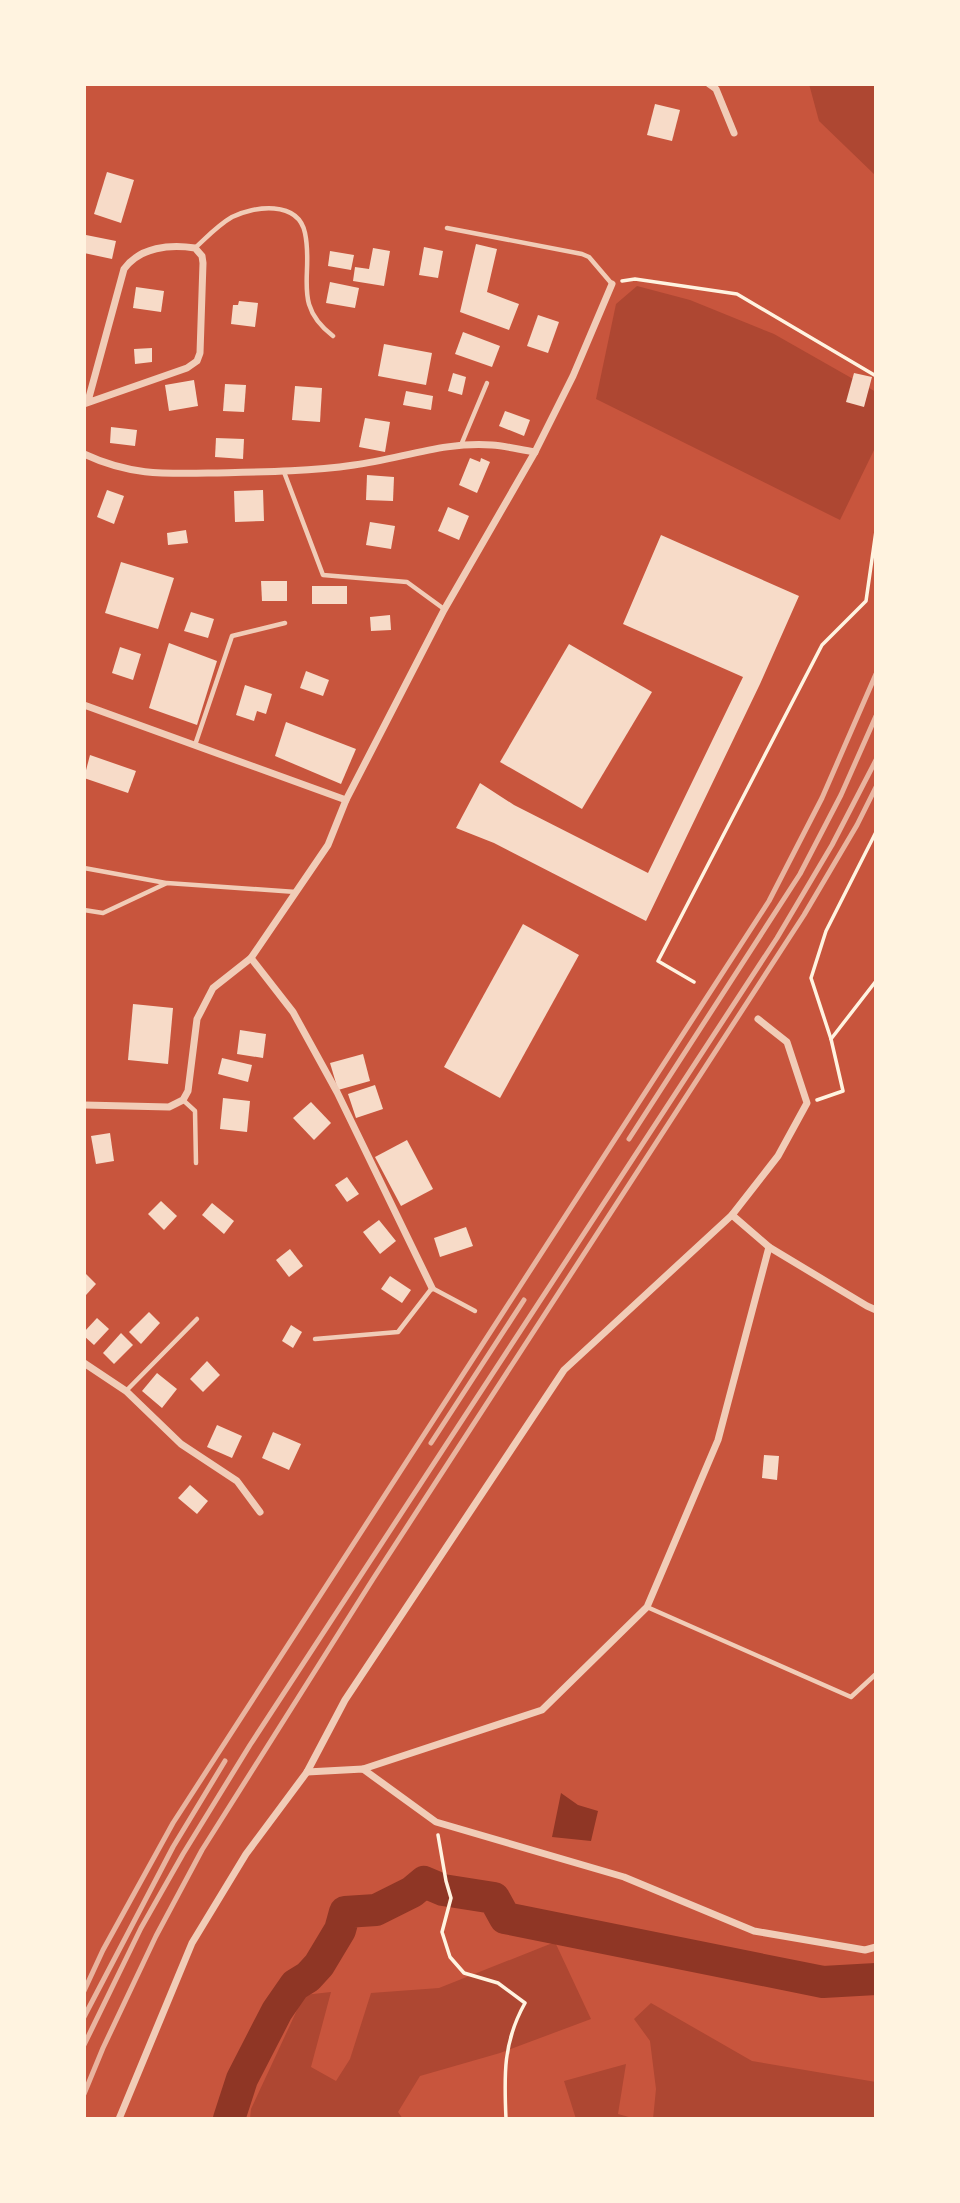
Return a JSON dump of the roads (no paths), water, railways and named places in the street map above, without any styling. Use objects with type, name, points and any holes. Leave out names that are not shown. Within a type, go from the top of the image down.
[{"type":"street","points":[[709,84],[716,89],[734,133]]},
{"type":"street","points":[[195,248],[202,256],[203,263],[201,352],[197,361],[187,368],[86,402],[124,269],[134,257],[146,250],[195,248]]},
{"type":"street","points":[[84,1105],[169,1107],[183,1100],[188,1091],[197,1019],[213,988],[251,958],[328,845],[346,800],[444,610],[535,452],[573,376],[612,284]]},
{"type":"street","points":[[84,454],[127,470],[146,473],[284,472],[358,465],[461,446],[492,445],[535,452]]},
{"type":"street","points":[[84,705],[346,800]]},
{"type":"street","points":[[251,958],[293,1012],[337,1092],[432,1288]]},
{"type":"street","points":[[119,2119],[192,1943],[246,1854],[307,1772],[345,1700],[564,1370],[732,1214],[778,1156],[807,1102],[787,1042],[758,1019]]},
{"type":"street","points":[[732,1214],[769,1247],[876,1310]]},
{"type":"street","points":[[307,1772],[363,1769],[541,1710],[647,1607],[718,1440],[769,1247]]},
{"type":"street","points":[[84,1363],[126,1391],[181,1444],[237,1481],[260,1512]]},
{"type":"street","points":[[363,1769],[436,1822],[624,1877],[754,1931],[865,1950],[876,1947]]},
{"type":"lane","points":[[195,248],[218,226],[245,212],[278,208],[289,212],[298,219],[305,231],[310,309],[321,326],[333,335]]},
{"type":"lane","points":[[447,228],[582,254],[589,257],[612,284]]},
{"type":"lane","points":[[461,446],[487,383]]},
{"type":"lane","points":[[284,472],[323,575],[407,582],[444,610]]},
{"type":"lane","points":[[195,745],[232,636],[285,623]]},
{"type":"lane","points":[[84,868],[167,883],[296,892]]},
{"type":"lane","points":[[84,910],[103,913],[167,883]]},
{"type":"lane","points":[[183,1100],[195,1111],[197,1163]]},
{"type":"lane","points":[[315,1339],[398,1332],[432,1288],[475,1311]]},
{"type":"lane","points":[[126,1391],[197,1320]]},
{"type":"lane","points":[[647,1607],[851,1697],[876,1674]]},
{"type":"waterway","points":[[229,2119],[242,2079],[277,2011],[295,1985],[308,1977],[319,1965],[340,1930],[345,1912],[376,1910],[412,1892],[424,1882],[443,1890],[494,1898],[505,1918],[823,1982],[876,1979]]},
{"type":"railway","points":[[84,1991],[103,1950],[173,1823],[769,901],[822,798],[876,674]]},
{"type":"railway","points":[[629,1139],[800,874],[841,795],[876,716]]},
{"type":"railway","points":[[84,2045],[141,1928],[250,1745],[777,938],[832,845],[876,760]]},
{"type":"railway","points":[[84,2094],[156,1936],[202,1850],[373,1579],[804,915],[876,787]]},
{"type":"railway","points":[[431,1443],[524,1300]]},
{"type":"railway","points":[[84,2017],[173,1847],[225,1761]]}]
